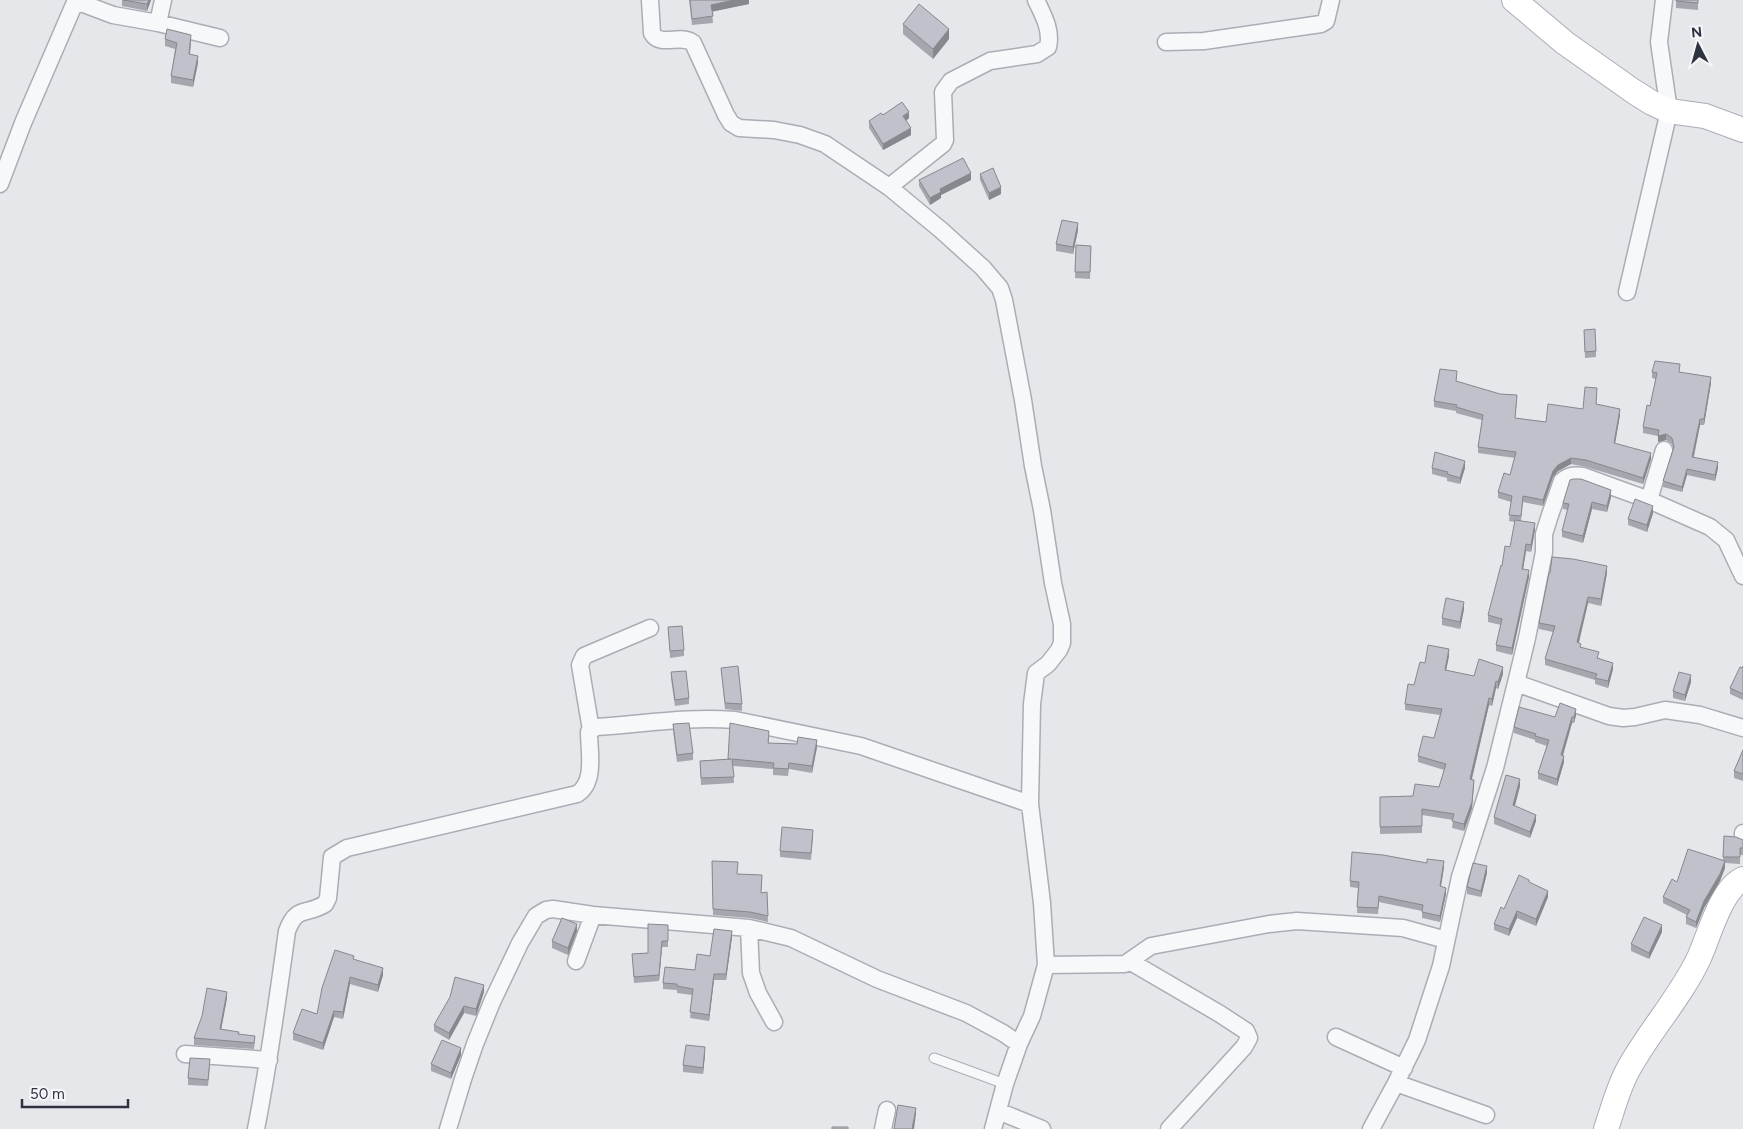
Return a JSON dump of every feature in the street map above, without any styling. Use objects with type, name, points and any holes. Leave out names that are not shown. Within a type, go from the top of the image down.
[{"type":"street","points":[[0,184],[23,123],[76,0],[113,15],[158,23],[220,38]]},
{"type":"street","points":[[158,23],[163,0]]},
{"type":"street","points":[[650,0],[652,33],[654,37],[660,40],[686,39],[693,43],[731,122],[739,128],[774,130],[800,135],[825,144],[889,187],[941,230],[983,268],[1000,288],[1004,300],[1023,400],[1032,466],[1042,510],[1053,583],[1062,624],[1062,643],[1048,664],[1038,670],[1034,677],[1032,704],[1030,804],[1041,894],[1046,965],[1032,1016],[1019,1044],[1005,1084],[993,1129]]},
{"type":"street","points":[[889,187],[943,144],[945,140],[943,92],[951,81],[990,61],[1037,54],[1048,47],[1047,22],[1036,0]]},
{"type":"street","points":[[1166,42],[1204,41],[1321,24],[1326,21],[1331,0]]},
{"type":"street","points":[[1514,0],[1565,43],[1633,91],[1669,111],[1706,116],[1743,130]]},
{"type":"street","points":[[1627,292],[1669,111],[1659,42],[1664,0]]},
{"type":"street","points":[[1649,500],[1664,450]]},
{"type":"street","points":[[1371,1129],[1404,1068],[1416,1040],[1441,966],[1460,878],[1495,768],[1516,683],[1542,562],[1544,534],[1562,481],[1566,477],[1573,475],[1583,476],[1700,521],[1726,540],[1743,576]]},
{"type":"street","points":[[256,1129],[269,1060],[287,931],[292,918],[302,912],[325,904],[328,898],[332,857],[347,848],[577,794],[584,790],[590,772],[589,732],[591,730],[580,665],[584,656],[650,628]]},
{"type":"street","points":[[1516,683],[1609,716],[1635,717],[1665,710],[1700,715],[1743,728]]},
{"type":"street","points":[[591,730],[596,727],[682,719],[714,718],[735,720],[861,746],[1030,804]]},
{"type":"street","points":[[1606,1129],[1617,1095],[1629,1068],[1681,991],[1731,888],[1743,879]]},
{"type":"street","points":[[448,1129],[475,1044],[492,1002],[520,943],[536,916],[546,910],[553,909],[594,915],[750,928],[791,938],[878,979],[966,1013],[1003,1032],[1019,1044]]},
{"type":"street","points":[[576,961],[594,915]]},
{"type":"street","points":[[1046,965],[1125,964],[1131,962],[1151,946],[1284,922],[1309,921],[1403,928],[1446,940]]},
{"type":"street","points":[[750,928],[751,973],[758,993],[774,1022]]},
{"type":"street","points":[[1131,962],[1220,1014],[1246,1031],[1249,1038],[1170,1129]]},
{"type":"street","points":[[1336,1037],[1404,1068]]},
{"type":"street","points":[[186,1054],[269,1060]]},
{"type":"street","points":[[1396,1083],[1486,1115]]},
{"type":"street","points":[[883,1129],[887,1110]]},
{"type":"street","points":[[998,1111],[1042,1129]]},
{"type":"lane","points":[[934,1058],[1005,1084]]},
{"type":"building","points":[[123,0],[149,0],[147,4]]},
{"type":"building","points":[[690,0],[734,0],[711,5],[713,16],[692,19]]},
{"type":"building","points":[[1698,0],[1698,3],[1676,1]]},
{"type":"building","points":[[919,4],[949,29],[933,49],[903,24]]},
{"type":"building","points":[[167,29],[191,35],[189,54],[198,56],[193,80],[171,76],[177,43],[165,39]]},
{"type":"building","points":[[902,102],[909,112],[903,116],[911,128],[883,144],[869,121],[881,113],[883,115]]},
{"type":"building","points":[[963,158],[971,173],[940,189],[941,192],[930,198],[919,180]]},
{"type":"building","points":[[993,168],[1001,187],[989,193],[980,174]]},
{"type":"building","points":[[1062,220],[1078,223],[1073,247],[1056,244]]},
{"type":"building","points":[[1076,245],[1091,246],[1090,272],[1075,272]]},
{"type":"building","points":[[1595,329],[1596,351],[1585,352],[1584,330]]},
{"type":"building","points":[[1655,361],[1680,364],[1679,372],[1711,377],[1704,419],[1700,419],[1692,457],[1718,462],[1715,475],[1687,469],[1682,487],[1663,481],[1674,447],[1672,438],[1666,434],[1658,436],[1659,430],[1643,427],[1647,405],[1650,406],[1657,373],[1652,372]]},
{"type":"building","points":[[1440,369],[1457,371],[1456,381],[1500,394],[1517,395],[1515,418],[1546,422],[1548,404],[1583,409],[1585,387],[1597,388],[1596,404],[1620,409],[1614,443],[1651,453],[1643,478],[1586,460],[1571,458],[1558,465],[1553,471],[1543,500],[1523,496],[1521,516],[1509,515],[1512,496],[1498,492],[1504,473],[1510,475],[1516,452],[1478,447],[1483,415],[1456,407],[1457,405],[1434,401]]},
{"type":"building","points":[[1435,452],[1465,461],[1460,478],[1447,474],[1448,472],[1432,468]]},
{"type":"building","points":[[1581,479],[1611,490],[1607,506],[1592,502],[1583,536],[1562,531],[1569,504],[1563,503],[1570,480]]},
{"type":"building","points":[[1635,499],[1653,506],[1647,525],[1628,519]]},
{"type":"building","points":[[1515,520],[1535,523],[1531,545],[1526,544],[1522,569],[1529,570],[1512,648],[1496,645],[1502,619],[1488,615],[1502,566],[1505,546],[1510,547]]},
{"type":"building","points":[[1552,557],[1607,566],[1601,599],[1588,597],[1577,642],[1581,644],[1580,647],[1599,652],[1597,658],[1613,663],[1608,681],[1595,678],[1597,674],[1545,659],[1555,626],[1539,623]]},
{"type":"building","points":[[1446,598],[1464,602],[1460,622],[1442,618]]},
{"type":"building","points":[[682,626],[684,650],[670,651],[668,627]]},
{"type":"building","points":[[1428,645],[1449,649],[1445,670],[1474,676],[1479,659],[1503,667],[1498,682],[1496,681],[1492,699],[1489,698],[1470,779],[1474,780],[1472,802],[1464,824],[1452,821],[1454,814],[1422,809],[1422,826],[1380,827],[1380,797],[1413,796],[1415,784],[1439,787],[1446,764],[1418,756],[1423,736],[1434,738],[1442,709],[1405,704],[1408,684],[1414,685],[1420,662],[1425,663]]},
{"type":"building","points":[[738,666],[742,704],[725,703],[721,668]]},
{"type":"building","points":[[1743,666],[1743,694],[1730,688],[1740,667],[1742,668]]},
{"type":"building","points":[[686,671],[689,698],[675,700],[671,672]]},
{"type":"building","points":[[1679,672],[1691,675],[1685,695],[1673,691]]},
{"type":"building","points":[[1560,703],[1576,709],[1561,755],[1564,756],[1557,779],[1538,773],[1549,740],[1514,727],[1519,707],[1555,717]]},
{"type":"building","points":[[689,723],[693,753],[677,755],[673,724]]},
{"type":"building","points":[[730,723],[769,731],[768,743],[797,744],[798,737],[817,740],[812,766],[789,763],[788,769],[773,768],[774,763],[732,759],[734,777],[701,778],[700,761],[731,759],[728,759]]},
{"type":"building","points":[[1743,750],[1743,774],[1734,771]]},
{"type":"building","points":[[1506,775],[1520,779],[1513,805],[1536,815],[1530,832],[1494,817]]},
{"type":"building","points":[[782,827],[813,830],[811,853],[780,851]]},
{"type":"building","points":[[1724,836],[1743,840],[1743,848],[1740,848],[1740,857],[1723,857]]},
{"type":"building","points":[[1688,849],[1725,861],[1720,874],[1704,901],[1696,922],[1686,917],[1690,910],[1663,897],[1672,879],[1677,882]]},
{"type":"building","points":[[1352,852],[1383,855],[1427,863],[1427,859],[1444,861],[1440,886],[1446,888],[1440,916],[1422,912],[1423,905],[1379,896],[1378,908],[1357,907],[1359,882],[1350,881]]},
{"type":"building","points":[[712,861],[738,862],[737,874],[762,875],[761,893],[767,892],[768,916],[750,912],[713,909]]},
{"type":"building","points":[[1473,863],[1487,866],[1481,891],[1467,887]]},
{"type":"building","points":[[1519,875],[1548,891],[1536,919],[1517,911],[1509,929],[1494,924],[1501,907],[1504,909]]},
{"type":"building","points":[[1644,917],[1662,925],[1649,953],[1631,944]]},
{"type":"building","points":[[562,918],[577,924],[568,948],[552,941]]},
{"type":"building","points":[[648,924],[668,925],[668,941],[662,941],[659,975],[634,977],[632,954],[648,953]]},
{"type":"building","points":[[714,929],[732,931],[726,974],[714,974],[709,1015],[690,1012],[693,989],[677,986],[677,984],[663,983],[665,967],[695,970],[697,954],[710,956]]},
{"type":"building","points":[[335,950],[354,956],[353,959],[383,968],[378,985],[350,977],[343,1012],[334,1011],[323,1043],[293,1033],[302,1009],[317,1014],[322,988]]},
{"type":"building","points":[[455,977],[484,985],[476,1009],[464,1006],[449,1033],[434,1025],[450,997]]},
{"type":"building","points":[[207,988],[227,992],[220,1029],[255,1036],[254,1043],[194,1038],[202,1016]]},
{"type":"building","points":[[442,1040],[461,1048],[451,1073],[431,1064]]},
{"type":"building","points":[[686,1045],[705,1047],[703,1068],[683,1065]]},
{"type":"building","points":[[190,1058],[210,1059],[208,1080],[188,1078]]},
{"type":"building","points":[[898,1105],[916,1108],[912,1129],[894,1129]]},
{"type":"building","points":[[832,1127],[848,1127],[848,1129],[832,1129]]}]
